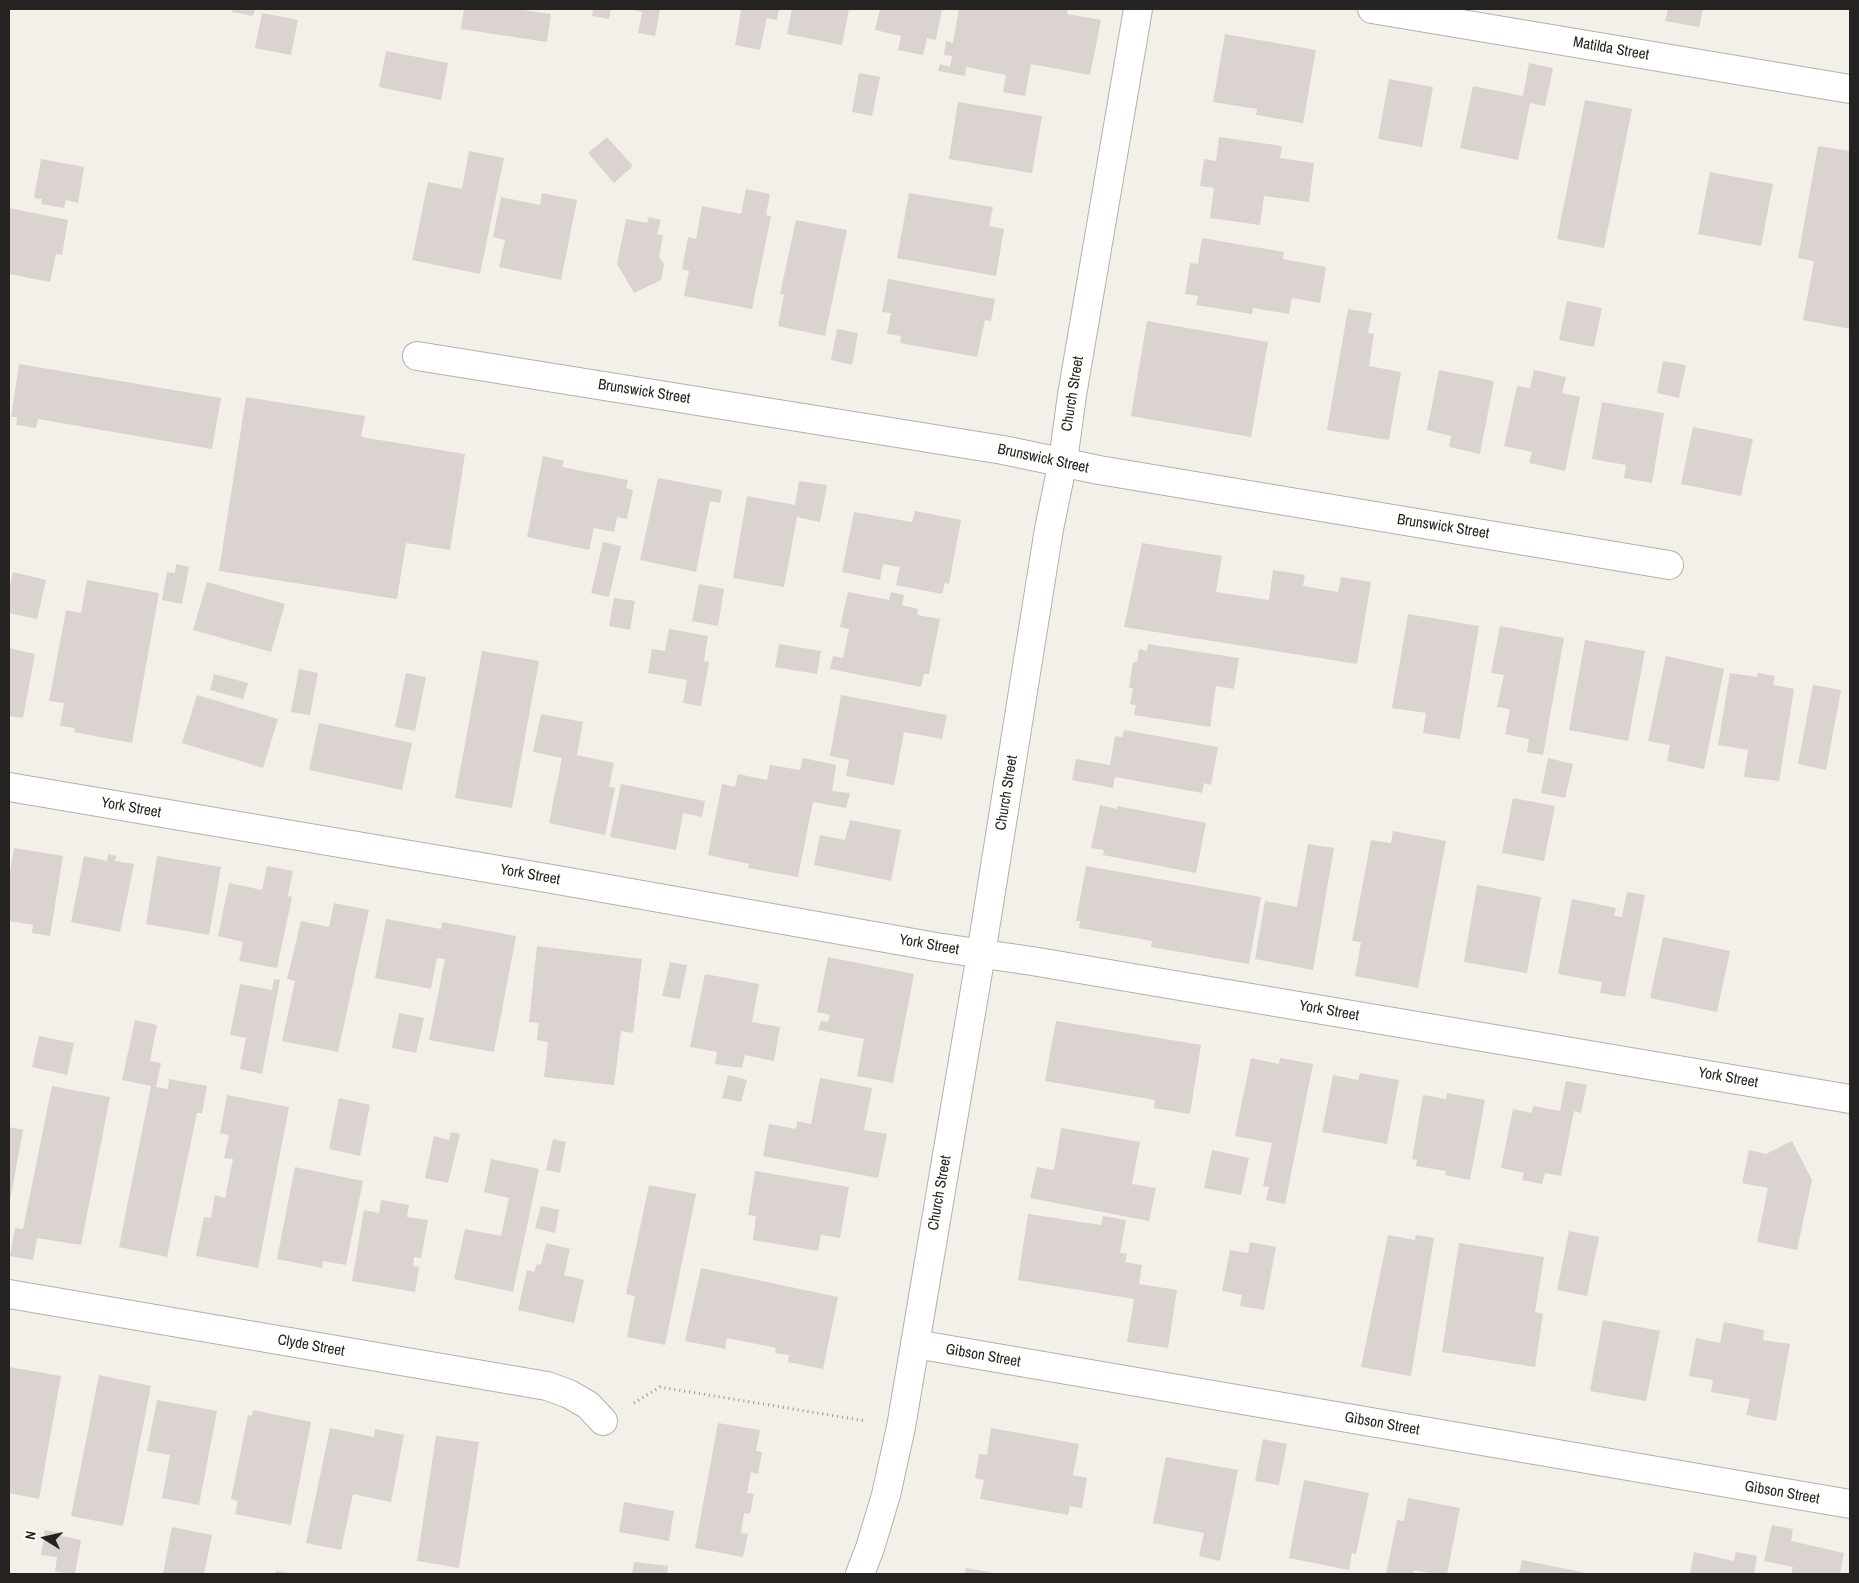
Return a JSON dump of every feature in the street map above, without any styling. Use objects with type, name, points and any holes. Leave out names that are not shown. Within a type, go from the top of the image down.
[{"type":"street","name":"Church Street","points":[[860,1574],[886,1495],[901,1427],[1049,529],[1063,462],[1072,395],[1138,9]]},
{"type":"street","name":"Matilda Street","points":[[1372,9],[1850,89]]},
{"type":"street","name":"Brunswick Street","points":[[417,356],[993,448],[1099,470],[1669,565]]},
{"type":"street","name":"York Street","points":[[9,787],[552,878],[980,954],[1850,1099]]},
{"type":"street","name":"Clyde Street","points":[[9,1294],[547,1386],[569,1394],[588,1406],[603,1421]]},
{"type":"street","name":"Gibson Street","points":[[914,1344],[1850,1504]]},
{"type":"path","points":[[603,1421],[660,1387],[901,1427]]},
{"type":"building","points":[[233,9],[255,9],[253,16],[232,12]]},
{"type":"building","points":[[464,9],[523,9],[551,14],[547,42],[461,29]]},
{"type":"building","points":[[593,9],[611,9],[609,19],[592,16]]},
{"type":"building","points":[[631,9],[660,9],[655,36],[638,33],[642,12]]},
{"type":"building","points":[[736,9],[779,9],[777,20],[767,18],[760,50],[735,45],[741,11]]},
{"type":"building","points":[[792,9],[849,9],[842,45],[787,34]]},
{"type":"building","points":[[880,9],[942,9],[936,40],[927,38],[923,55],[898,50],[901,36],[875,30]]},
{"type":"building","points":[[959,9],[1068,9],[1067,14],[1101,20],[1090,75],[1031,64],[1025,96],[1003,92],[1006,75],[966,67],[965,76],[938,71],[940,64],[950,67],[952,56],[944,55],[946,41],[953,43]]},
{"type":"building","points":[[1668,9],[1703,9],[1699,27],[1665,21]]},
{"type":"building","points":[[262,13],[298,20],[291,55],[255,48]]},
{"type":"building","points":[[1225,34],[1316,50],[1303,123],[1256,115],[1257,109],[1213,102]]},
{"type":"building","points":[[386,51],[448,63],[441,100],[379,87]]},
{"type":"building","points":[[1529,63],[1553,68],[1545,106],[1530,103],[1518,160],[1460,148],[1473,86],[1523,96]]},
{"type":"building","points":[[859,73],[880,77],[872,116],[852,112]]},
{"type":"building","points":[[1389,79],[1433,87],[1422,147],[1378,139]]},
{"type":"building","points":[[1585,100],[1632,109],[1604,248],[1557,239]]},
{"type":"building","points":[[958,102],[1042,116],[1032,173],[949,159]]},
{"type":"building","points":[[607,137],[633,166],[614,183],[588,153]]},
{"type":"building","points":[[1219,137],[1282,146],[1280,158],[1314,163],[1309,202],[1264,196],[1260,225],[1210,218],[1214,188],[1200,186],[1204,159],[1216,161]]},
{"type":"building","points":[[1818,146],[1850,151],[1850,329],[1803,320],[1814,261],[1798,258]]},
{"type":"building","points":[[469,151],[504,158],[480,274],[412,260],[428,182],[462,189]]},
{"type":"building","points":[[41,159],[84,167],[78,203],[66,200],[64,208],[41,204],[42,199],[34,198]]},
{"type":"building","points":[[1710,172],[1773,184],[1761,246],[1698,234]]},
{"type":"building","points":[[746,189],[770,194],[766,215],[771,216],[752,309],[684,296],[689,271],[682,269],[688,237],[696,239],[702,206],[741,214]]},
{"type":"building","points":[[542,193],[577,200],[561,280],[499,267],[505,240],[493,237],[501,197],[540,205]]},
{"type":"building","points":[[909,193],[993,207],[989,226],[1004,229],[996,276],[897,258]]},
{"type":"building","points":[[9,208],[68,220],[62,255],[56,254],[50,282],[9,274]]},
{"type":"building","points":[[649,217],[661,220],[657,234],[663,235],[659,257],[664,264],[661,280],[634,293],[617,264],[626,219],[647,223]]},
{"type":"building","points":[[796,220],[847,230],[825,336],[778,326],[784,295],[780,294]]},
{"type":"building","points":[[1202,238],[1284,252],[1283,259],[1326,267],[1320,303],[1292,298],[1289,314],[1253,308],[1252,314],[1196,305],[1198,296],[1185,294],[1190,263],[1198,264]]},
{"type":"building","points":[[888,279],[995,299],[991,321],[985,320],[977,357],[900,343],[901,336],[887,334],[891,313],[882,312]]},
{"type":"building","points":[[1567,301],[1602,308],[1594,347],[1559,340]]},
{"type":"building","points":[[1348,309],[1372,313],[1368,333],[1374,334],[1369,366],[1401,372],[1389,440],[1327,430]]},
{"type":"building","points":[[1147,321],[1268,342],[1251,437],[1131,416]]},
{"type":"building","points":[[837,329],[858,333],[852,365],[831,360]]},
{"type":"building","points":[[1663,361],[1686,365],[1679,398],[1657,393]]},
{"type":"building","points":[[19,364],[221,398],[212,449],[38,419],[36,428],[16,425],[17,417],[11,417]]},
{"type":"building","points":[[1439,370],[1494,381],[1480,454],[1449,447],[1451,436],[1427,430]]},
{"type":"building","points":[[1534,370],[1566,377],[1562,393],[1580,397],[1565,471],[1529,463],[1532,452],[1504,446],[1517,386],[1530,388]]},
{"type":"building","points":[[246,397],[365,416],[361,437],[465,454],[450,550],[406,543],[397,599],[219,571]]},
{"type":"building","points":[[1602,402],[1664,413],[1652,483],[1624,478],[1626,465],[1592,459]]},
{"type":"building","points":[[1693,427],[1753,439],[1741,496],[1681,484]]},
{"type":"building","points":[[543,456],[564,461],[562,467],[628,480],[626,488],[633,490],[627,519],[617,517],[614,532],[594,528],[589,550],[527,537]]},
{"type":"building","points":[[658,478],[722,490],[720,503],[710,501],[696,572],[640,560]]},
{"type":"building","points":[[799,481],[827,485],[820,522],[797,517],[784,587],[733,578],[747,496],[795,505]]},
{"type":"building","points":[[915,511],[961,520],[949,584],[945,583],[942,594],[896,585],[900,567],[883,564],[880,580],[842,572],[854,512],[912,522]]},
{"type":"building","points":[[603,542],[621,546],[609,597],[591,593]]},
{"type":"building","points":[[1142,543],[1222,556],[1216,592],[1269,600],[1273,570],[1305,575],[1303,586],[1338,592],[1341,577],[1371,582],[1357,664],[1124,627]]},
{"type":"building","points":[[176,564],[189,567],[182,604],[162,600],[167,572],[175,573]]},
{"type":"building","points":[[13,572],[46,580],[37,619],[9,613],[9,591]]},
{"type":"building","points":[[87,580],[159,593],[132,743],[74,732],[75,728],[60,726],[64,703],[49,701],[66,610],[81,613]]},
{"type":"building","points":[[207,582],[285,604],[271,652],[193,630]]},
{"type":"building","points":[[699,584],[724,589],[718,626],[692,621]]},
{"type":"building","points":[[848,592],[889,600],[891,592],[904,595],[902,605],[918,609],[917,615],[940,619],[929,674],[924,674],[921,687],[830,669],[833,656],[843,658],[849,629],[840,627]]},
{"type":"building","points":[[614,598],[635,601],[630,630],[609,626]]},
{"type":"building","points":[[1408,614],[1479,626],[1460,739],[1423,733],[1426,713],[1392,708]]},
{"type":"building","points":[[1500,626],[1564,638],[1543,755],[1527,752],[1529,739],[1505,734],[1510,709],[1497,707],[1504,675],[1491,673]]},
{"type":"building","points":[[669,629],[708,636],[704,661],[709,662],[701,706],[683,703],[687,680],[648,673],[652,649],[665,651]]},
{"type":"building","points":[[1585,640],[1645,651],[1628,741],[1569,730]]},
{"type":"building","points":[[779,644],[821,651],[817,674],[775,667]]},
{"type":"building","points":[[1148,644],[1239,658],[1234,689],[1216,686],[1210,727],[1134,715],[1136,705],[1130,704],[1133,688],[1129,688],[1133,662],[1137,662],[1139,649],[1147,651]]},
{"type":"building","points":[[9,648],[35,654],[23,718],[9,716]]},
{"type":"building","points":[[482,651],[539,661],[512,808],[455,798]]},
{"type":"building","points":[[1666,656],[1724,669],[1704,769],[1667,761],[1670,745],[1648,741]]},
{"type":"building","points":[[299,669],[318,673],[310,715],[291,712]]},
{"type":"building","points":[[406,673],[426,677],[415,731],[395,727]]},
{"type":"building","points":[[1730,673],[1757,677],[1758,673],[1775,676],[1773,685],[1794,689],[1779,781],[1744,777],[1748,750],[1718,745]]},
{"type":"building","points":[[214,674],[248,683],[243,699],[210,690]]},
{"type":"building","points":[[1813,685],[1841,690],[1826,770],[1798,764]]},
{"type":"building","points":[[197,695],[278,719],[263,768],[182,743]]},
{"type":"building","points":[[841,695],[947,715],[942,739],[904,732],[894,785],[846,776],[849,760],[830,756]]},
{"type":"building","points":[[541,714],[583,722],[577,755],[614,763],[609,787],[615,788],[605,835],[549,823],[562,758],[533,752]]},
{"type":"building","points":[[319,723],[412,743],[402,790],[309,770]]},
{"type":"building","points":[[1124,730],[1218,747],[1211,785],[1204,783],[1202,793],[1115,777],[1113,788],[1072,780],[1076,759],[1110,765],[1115,736],[1122,737]]},
{"type":"building","points":[[803,758],[836,765],[832,791],[850,793],[846,808],[813,802],[798,877],[748,868],[749,864],[708,855],[722,784],[735,787],[738,774],[767,780],[770,765],[800,770]]},
{"type":"building","points":[[1548,758],[1573,764],[1565,798],[1541,793]]},
{"type":"building","points":[[621,784],[705,801],[702,817],[683,813],[676,850],[610,837]]},
{"type":"building","points":[[1513,798],[1555,806],[1544,861],[1502,853]]},
{"type":"building","points":[[1100,805],[1117,809],[1117,806],[1206,823],[1196,873],[1103,855],[1104,850],[1091,848]]},
{"type":"building","points":[[850,820],[901,830],[891,881],[814,865],[820,835],[845,840]]},
{"type":"building","points":[[1393,831],[1446,841],[1418,988],[1355,976],[1361,942],[1352,941],[1371,840],[1391,843]]},
{"type":"building","points":[[1308,844],[1334,848],[1313,970],[1255,959],[1265,901],[1297,907]]},
{"type":"building","points":[[14,848],[63,856],[50,936],[32,933],[33,925],[9,921],[9,878]]},
{"type":"building","points":[[108,854],[116,856],[115,861],[134,864],[120,932],[71,922],[84,856],[107,861]]},
{"type":"building","points":[[157,856],[221,867],[209,935],[146,924]]},
{"type":"building","points":[[267,866],[293,871],[288,896],[292,897],[277,968],[239,961],[243,942],[218,936],[229,883],[262,890]]},
{"type":"building","points":[[1086,866],[1261,897],[1249,964],[1151,947],[1152,941],[1079,928],[1080,921],[1076,921]]},
{"type":"building","points":[[1477,885],[1541,897],[1527,973],[1464,962]]},
{"type":"building","points":[[1627,892],[1645,895],[1625,997],[1600,993],[1602,982],[1558,974],[1572,899],[1616,908],[1614,916],[1622,917]]},
{"type":"building","points":[[334,903],[369,910],[338,1052],[282,1041],[295,981],[287,979],[301,921],[329,927]]},
{"type":"building","points":[[386,919],[441,929],[442,922],[516,936],[494,1052],[429,1040],[445,959],[437,958],[431,989],[375,978]]},
{"type":"building","points":[[1663,937],[1730,951],[1717,1012],[1650,998]]},
{"type":"building","points":[[537,946],[642,959],[633,1033],[621,1031],[614,1085],[544,1077],[548,1042],[537,1040],[539,1023],[529,1022]]},
{"type":"building","points":[[828,957],[914,974],[893,1083],[857,1076],[864,1039],[818,1030],[821,1021],[828,1022],[830,1015],[817,1012]]},
{"type":"building","points":[[670,962],[687,965],[680,999],[662,996]]},
{"type":"building","points":[[705,974],[759,984],[752,1022],[780,1027],[774,1061],[745,1055],[742,1068],[715,1064],[717,1052],[690,1047]]},
{"type":"building","points":[[274,979],[280,980],[262,1074],[240,1069],[246,1038],[230,1035],[240,984],[272,990]]},
{"type":"building","points":[[399,1013],[424,1018],[416,1053],[392,1048]]},
{"type":"building","points":[[135,1020],[157,1025],[150,1061],[161,1063],[156,1087],[168,1089],[169,1079],[207,1086],[202,1113],[197,1113],[167,1257],[119,1247],[151,1086],[122,1080]]},
{"type":"building","points":[[1056,1021],[1201,1045],[1190,1114],[1154,1108],[1155,1100],[1045,1081]]},
{"type":"building","points":[[39,1036],[74,1043],[67,1075],[32,1067]]},
{"type":"building","points":[[1251,1058],[1279,1064],[1280,1058],[1313,1064],[1285,1204],[1266,1200],[1269,1187],[1263,1186],[1272,1143],[1235,1136]]},
{"type":"building","points":[[1360,1073],[1399,1080],[1387,1144],[1322,1132],[1333,1075],[1358,1080]]},
{"type":"building","points":[[728,1075],[747,1080],[741,1102],[722,1098]]},
{"type":"building","points":[[820,1078],[872,1088],[864,1130],[887,1134],[878,1178],[763,1156],[769,1124],[796,1129],[797,1121],[811,1124]]},
{"type":"building","points":[[1566,1081],[1587,1085],[1581,1113],[1574,1111],[1561,1176],[1545,1173],[1542,1184],[1522,1180],[1524,1173],[1501,1168],[1513,1109],[1532,1113],[1533,1106],[1560,1111]]},
{"type":"building","points":[[52,1086],[110,1097],[81,1245],[37,1238],[33,1260],[10,1256],[15,1228],[23,1229]]},
{"type":"building","points":[[1447,1093],[1485,1100],[1470,1180],[1445,1175],[1446,1171],[1416,1166],[1417,1160],[1412,1159],[1423,1095],[1446,1099]]},
{"type":"building","points":[[227,1095],[289,1107],[258,1268],[196,1256],[204,1217],[211,1218],[215,1195],[225,1198],[233,1159],[224,1158],[229,1135],[220,1133]]},
{"type":"building","points":[[339,1098],[370,1105],[360,1156],[329,1149]]},
{"type":"building","points":[[9,1127],[23,1130],[10,1201],[9,1201]]},
{"type":"building","points":[[1061,1128],[1140,1142],[1132,1184],[1156,1188],[1149,1221],[1030,1198],[1037,1167],[1054,1170]]},
{"type":"building","points":[[451,1132],[460,1134],[448,1183],[425,1178],[434,1136],[449,1140]]},
{"type":"building","points":[[553,1139],[566,1142],[560,1173],[546,1170]]},
{"type":"building","points":[[1792,1141],[1812,1180],[1797,1250],[1757,1242],[1768,1188],[1742,1183],[1749,1150],[1766,1154]]},
{"type":"building","points":[[1212,1150],[1249,1158],[1241,1195],[1204,1188]]},
{"type":"building","points":[[491,1159],[539,1169],[513,1292],[454,1279],[465,1229],[501,1236],[509,1198],[484,1192]]},
{"type":"building","points":[[295,1167],[363,1181],[346,1265],[323,1261],[322,1268],[277,1259]]},
{"type":"building","points":[[755,1171],[849,1187],[840,1238],[821,1235],[818,1251],[753,1240],[756,1216],[748,1215]]},
{"type":"building","points":[[649,1185],[696,1194],[665,1345],[627,1337],[635,1296],[626,1294]]},
{"type":"building","points":[[381,1200],[409,1205],[407,1217],[428,1220],[421,1258],[414,1257],[413,1266],[419,1267],[415,1292],[352,1281],[364,1210],[379,1213]]},
{"type":"building","points":[[541,1206],[559,1210],[555,1233],[535,1228]]},
{"type":"building","points":[[1028,1214],[1101,1225],[1103,1216],[1126,1220],[1120,1253],[1127,1254],[1125,1262],[1142,1265],[1139,1284],[1177,1290],[1168,1348],[1127,1342],[1134,1299],[1018,1280]]},
{"type":"building","points":[[1569,1231],[1599,1237],[1587,1296],[1557,1290]]},
{"type":"building","points":[[1388,1235],[1415,1240],[1416,1235],[1434,1238],[1411,1376],[1361,1367]]},
{"type":"building","points":[[1250,1242],[1276,1247],[1264,1310],[1240,1306],[1242,1295],[1222,1291],[1230,1250],[1248,1253]]},
{"type":"building","points":[[546,1243],[570,1249],[564,1275],[584,1280],[574,1323],[518,1310],[527,1270],[534,1272],[537,1264],[541,1265]]},
{"type":"building","points":[[1459,1243],[1544,1257],[1535,1312],[1543,1314],[1535,1367],[1442,1352]]},
{"type":"building","points":[[701,1268],[838,1297],[823,1369],[788,1362],[789,1355],[775,1353],[776,1348],[727,1338],[725,1349],[685,1341]]},
{"type":"building","points":[[1603,1320],[1660,1331],[1646,1401],[1590,1391]]},
{"type":"building","points":[[1724,1322],[1764,1330],[1763,1340],[1790,1344],[1776,1421],[1746,1415],[1750,1399],[1711,1392],[1713,1380],[1689,1376],[1696,1338],[1720,1343]]},
{"type":"building","points":[[9,1367],[61,1376],[39,1499],[9,1493]]},
{"type":"building","points":[[99,1375],[151,1386],[123,1526],[71,1516]]},
{"type":"building","points":[[157,1400],[217,1411],[199,1505],[162,1498],[170,1455],[147,1451]]},
{"type":"building","points":[[253,1410],[311,1422],[291,1525],[235,1514],[238,1501],[231,1499],[248,1415],[252,1416]]},
{"type":"building","points":[[718,1423],[760,1430],[756,1451],[762,1452],[758,1474],[751,1472],[747,1493],[754,1494],[750,1514],[744,1513],[741,1533],[748,1534],[743,1557],[695,1548]]},
{"type":"building","points":[[330,1428],[374,1437],[375,1429],[404,1435],[391,1502],[353,1494],[341,1550],[306,1543]]},
{"type":"building","points":[[991,1428],[1079,1444],[1073,1475],[1087,1478],[1082,1508],[1070,1506],[1068,1515],[980,1499],[984,1480],[975,1478],[979,1454],[987,1455]]},
{"type":"building","points":[[436,1436],[479,1442],[459,1568],[417,1561]]},
{"type":"building","points":[[1263,1439],[1287,1444],[1279,1485],[1255,1481]]},
{"type":"building","points":[[1166,1457],[1238,1470],[1220,1561],[1199,1556],[1204,1533],[1153,1523]]},
{"type":"building","points":[[1304,1480],[1369,1493],[1356,1554],[1352,1553],[1349,1570],[1289,1558]]},
{"type":"building","points":[[1408,1498],[1460,1508],[1447,1574],[1414,1570],[1413,1574],[1386,1574],[1397,1520],[1404,1521]]},
{"type":"building","points":[[624,1502],[674,1511],[669,1541],[619,1532]]},
{"type":"building","points":[[1772,1525],[1793,1529],[1791,1541],[1844,1553],[1840,1574],[1791,1574],[1793,1567],[1764,1561]]},
{"type":"building","points":[[172,1527],[212,1535],[204,1574],[163,1574]]},
{"type":"building","points":[[45,1530],[63,1533],[62,1536],[81,1540],[75,1574],[55,1572],[57,1557],[41,1555]]},
{"type":"building","points":[[1694,1552],[1734,1561],[1736,1552],[1757,1556],[1754,1574],[1690,1574]]},
{"type":"building","points":[[1522,1560],[1587,1573],[1519,1574]]},
{"type":"building","points":[[634,1562],[668,1566],[667,1574],[632,1574]]},
{"type":"building","points":[[966,1568],[995,1573],[965,1574]]},
{"type":"building","points":[[276,1571],[289,1573],[289,1574],[275,1574]]}]
